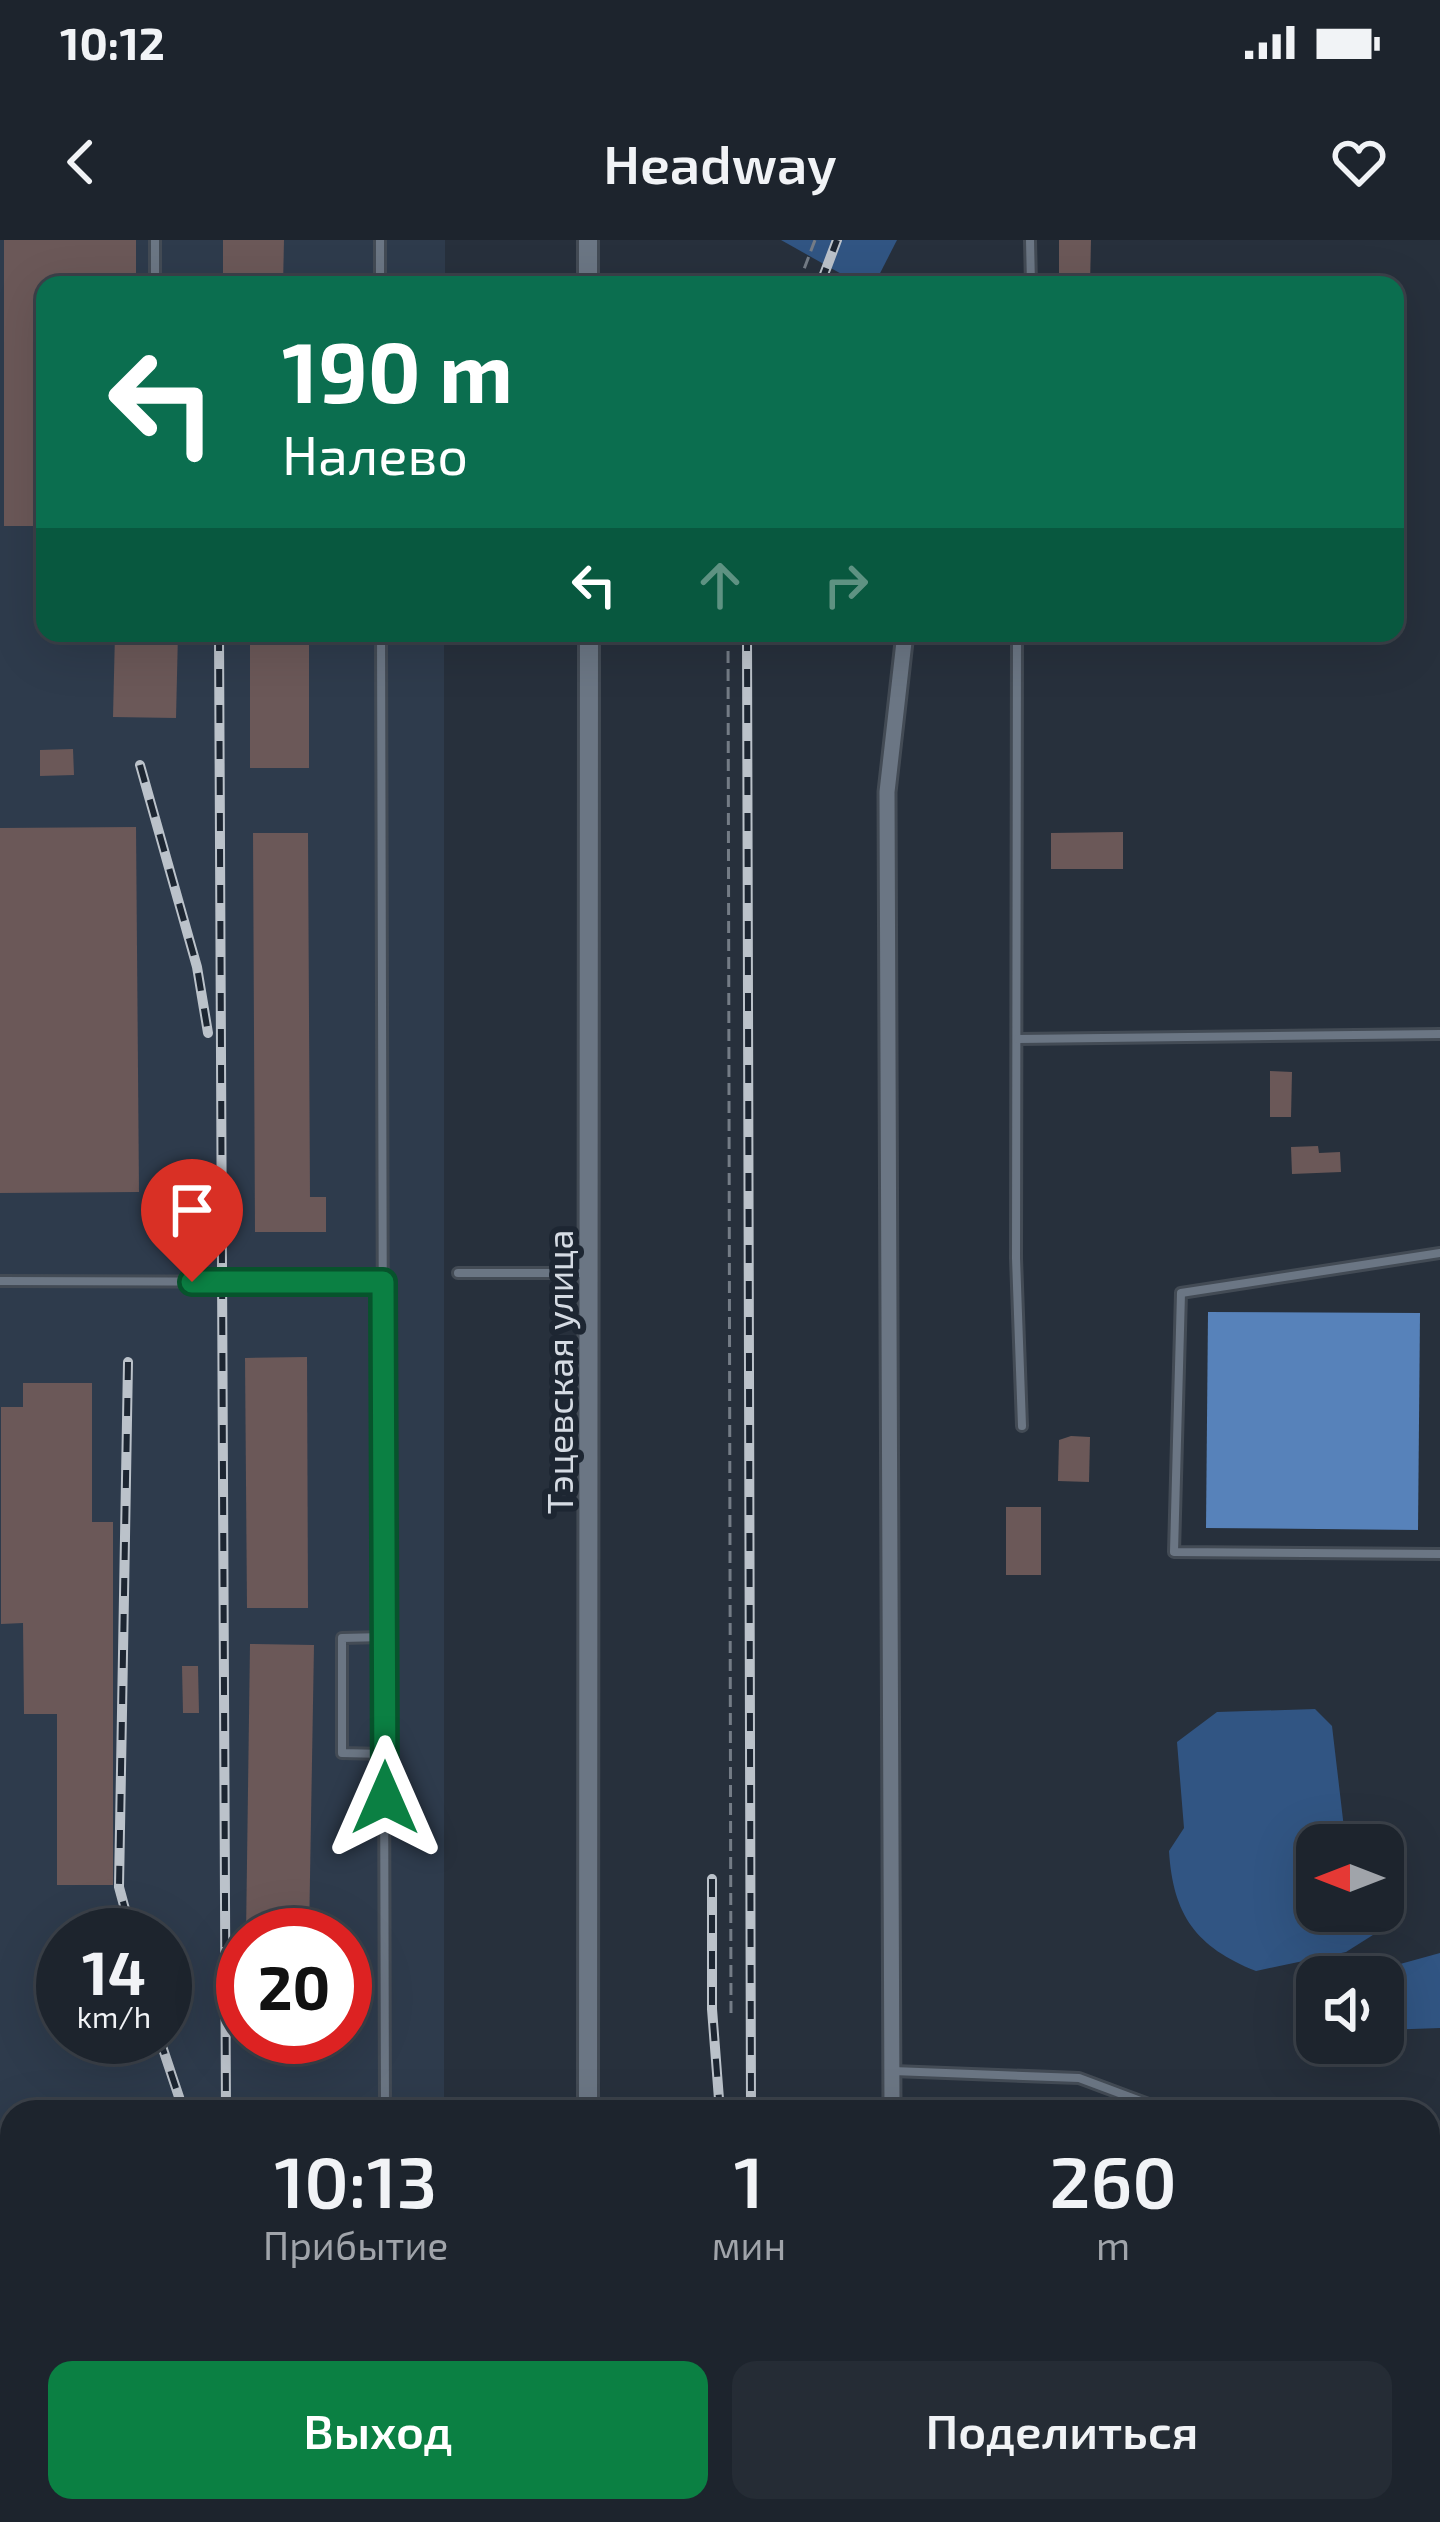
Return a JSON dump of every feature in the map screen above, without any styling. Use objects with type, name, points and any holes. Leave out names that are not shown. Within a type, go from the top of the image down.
[{"type":"street","points":[[588,240],[588,276]]},
{"type":"street","name":"Тэцевская улица","points":[[589,642],[589,2100]]},
{"type":"street","points":[[892,2100],[886,792],[904,642]]},
{"type":"lane","points":[[154,240],[155,276]]},
{"type":"lane","points":[[380,240],[380,276]]},
{"type":"lane","points":[[1030,240],[1031,276]]},
{"type":"lane","points":[[381,642],[385,2100]]},
{"type":"lane","points":[[1017,642],[1022,1426]]},
{"type":"lane","points":[[1018,1040],[1440,1034]]},
{"type":"lane","points":[[1440,1253],[1180,1293],[1174,1552],[1440,1554]]},
{"type":"lane","points":[[458,1273],[591,1273]]},
{"type":"lane","points":[[0,1281],[383,1282]]},
{"type":"lane","points":[[384,1636],[342,1638],[342,1753],[384,1754]]},
{"type":"lane","points":[[891,2072],[1078,2078],[1138,2100]]},
{"type":"path","points":[[801,276],[814,240]]},
{"type":"path","points":[[728,642],[731,2015]]},
{"type":"shaded area","points":[[0,240],[445,240],[445,276],[36,276],[36,642],[444,642],[444,2100],[0,2100]]},
{"type":"shaded area","points":[[781,240],[897,240],[879,276],[845,276]]},
{"type":"shaded area","points":[[1208,1312],[1420,1313],[1418,1530],[1206,1528]]},
{"type":"shaded area","points":[[1315,1709],[1332,1726],[1344,1824],[1296,1824],[1296,1932],[1378,1932],[1346,1952],[1296,1956],[1296,1963],[1256,1971],[1203,1939],[1182,1911],[1169,1851],[1184,1828],[1177,1742],[1217,1712]]},
{"type":"shaded area","points":[[1440,1953],[1440,2028],[1404,2029],[1404,1963]]},
{"type":"building","points":[[4,240],[136,240],[136,276],[36,276],[36,526],[4,526]]},
{"type":"building","points":[[223,240],[284,240],[283,276],[223,276]]},
{"type":"building","points":[[1059,240],[1091,240],[1090,276],[1059,276]]},
{"type":"building","points":[[115,642],[178,642],[176,718],[113,717]]},
{"type":"building","points":[[250,642],[309,642],[309,768],[250,768]]},
{"type":"building","points":[[73,749],[74,775],[40,776],[40,750]]},
{"type":"building","points":[[136,827],[139,1192],[0,1193],[0,828]]},
{"type":"building","points":[[1123,832],[1123,869],[1051,869],[1051,833]]},
{"type":"building","points":[[253,833],[308,833],[310,1197],[326,1197],[326,1232],[255,1232]]},
{"type":"building","points":[[1270,1071],[1292,1072],[1291,1117],[1270,1117]]},
{"type":"building","points":[[1318,1146],[1319,1153],[1340,1152],[1341,1172],[1292,1174],[1291,1147]]},
{"type":"building","points":[[307,1357],[308,1608],[247,1608],[245,1358]]},
{"type":"building","points":[[23,1383],[92,1383],[92,1522],[113,1522],[113,1885],[57,1885],[57,1714],[24,1714],[23,1623],[1,1624],[1,1407],[23,1407]]},
{"type":"building","points":[[1090,1437],[1089,1482],[1058,1481],[1059,1440]]},
{"type":"building","points":[[1006,1507],[1041,1507],[1041,1575],[1006,1575]]},
{"type":"building","points":[[250,1644],[314,1645],[309,1908],[246,1908]]},
{"type":"building","points":[[182,1666],[198,1666],[199,1713],[183,1713]]},
{"type":"railway","points":[[823,276],[837,240]]},
{"type":"railway","points":[[219,642],[226,2100]]},
{"type":"railway","points":[[747,642],[751,2100]]},
{"type":"railway","points":[[140,765],[197,967],[208,1033]]},
{"type":"railway","points":[[125,1908],[119,1887],[128,1362]]},
{"type":"railway","points":[[712,1879],[712,2009],[719,2100]]},
{"type":"railway","points":[[168,2064],[180,2100]]},
{"type":"route","points":[[192,1282],[383,1282],[385,1798]]}]
